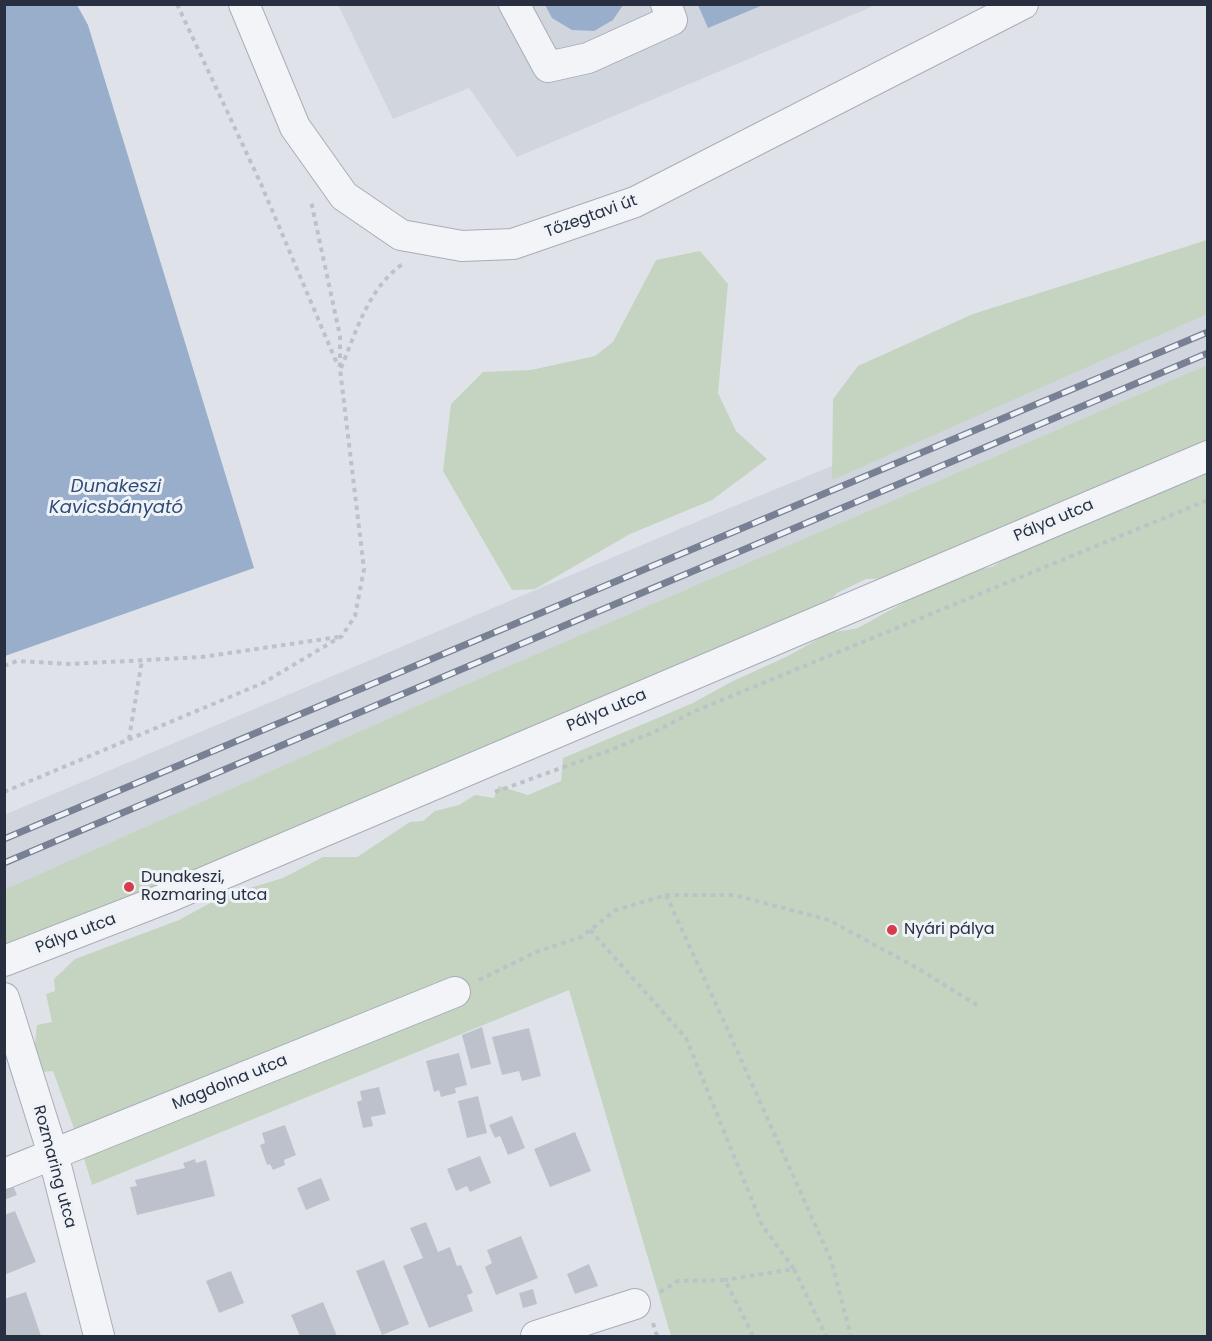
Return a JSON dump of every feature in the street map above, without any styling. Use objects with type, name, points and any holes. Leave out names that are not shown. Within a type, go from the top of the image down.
[{"type":"street","name":"Tőzegtavi út","points":[[244,4],[295,127],[344,196],[401,235],[462,246],[513,244],[635,202],[1023,4]]},
{"type":"street","points":[[514,4],[548,68],[588,58],[672,20],[666,4]]},
{"type":"street","name":"Pálya utca","points":[[4,961],[168,897],[1208,456]]},
{"type":"street","name":"Magdolna utca","points":[[4,1174],[455,992]]},
{"type":"street","name":"Rozmaring utca","points":[[4,998],[52,1154],[99,1336]]},
{"type":"street","points":[[536,1336],[635,1304]]},
{"type":"path","points":[[177,4],[261,184],[340,369]]},
{"type":"path","points":[[4,792],[263,683],[342,636],[355,616],[364,569],[340,369],[340,336],[310,196]]},
{"type":"path","points":[[340,369],[368,302],[383,281],[402,264],[411,260]]},
{"type":"path","points":[[4,666],[17,661],[71,664],[202,657],[342,636]]},
{"type":"path","points":[[129,739],[142,660]]},
{"type":"path","points":[[666,895],[831,1260],[851,1336]]},
{"type":"path","points":[[455,992],[536,952],[581,937],[615,910],[666,895],[734,895],[829,920],[918,968],[977,1005]]},
{"type":"path","points":[[590,930],[686,1038],[762,1225],[794,1269],[826,1336]]},
{"type":"path","points":[[678,1281],[725,1280],[794,1269]]},
{"type":"path","points":[[725,1280],[753,1336]]},
{"type":"shaded area","points":[[338,5],[876,5],[517,157],[469,88],[393,119]]},
{"type":"shaded area","points":[[1207,312],[1207,365],[455,689],[5,890],[4,815],[715,514]]},
{"type":"green space","points":[[1207,240],[1207,314],[832,480],[833,399],[858,366],[973,314]]},
{"type":"green space","points":[[700,251],[728,284],[718,393],[736,431],[767,459],[712,500],[630,534],[535,589],[512,590],[443,471],[451,404],[483,372],[531,370],[595,356],[613,342],[656,260]]},
{"type":"green space","points":[[1207,365],[1207,444],[896,578],[866,579],[837,593],[811,620],[5,949],[4,890],[455,689]]},
{"type":"green space","name":"Nyári pálya","points":[[1207,465],[1207,1336],[671,1336],[569,990],[92,1185],[53,1071],[32,1073],[37,1025],[52,1022],[46,994],[55,991],[54,979],[75,959],[179,920],[223,896],[283,878],[323,857],[357,857],[410,822],[423,821],[435,811],[459,805],[475,795],[494,798],[499,786],[528,795],[561,781],[563,758],[693,703],[829,633],[858,628],[957,573],[992,567],[1081,512],[1124,510],[1135,499]]},
{"type":"water","name":"Dunakeszi Kavicsbányató","points":[[4,5],[77,5],[88,25],[254,568],[5,656]]},
{"type":"water","points":[[545,5],[623,5],[613,20],[594,31],[572,30],[552,18]]},
{"type":"water","points":[[698,5],[763,5],[708,28]]},
{"type":"building","points":[[482,1027],[491,1064],[471,1069],[462,1035]]},
{"type":"building","points":[[529,1028],[541,1076],[522,1081],[519,1071],[502,1075],[492,1037]]},
{"type":"building","points":[[459,1053],[467,1085],[455,1088],[456,1093],[441,1097],[439,1090],[434,1092],[426,1061]]},
{"type":"building","points":[[379,1087],[386,1114],[371,1117],[373,1126],[363,1128],[357,1102],[362,1100],[360,1091]]},
{"type":"building","points":[[478,1096],[487,1133],[467,1138],[458,1101]]},
{"type":"building","points":[[512,1116],[525,1148],[508,1155],[500,1136],[495,1138],[489,1125]]},
{"type":"building","points":[[285,1125],[296,1155],[284,1160],[285,1165],[273,1170],[270,1164],[267,1165],[260,1145],[265,1143],[262,1133]]},
{"type":"building","points":[[575,1132],[591,1171],[550,1187],[534,1149]]},
{"type":"building","points":[[480,1156],[491,1183],[470,1192],[467,1186],[456,1191],[447,1169]]},
{"type":"building","points":[[195,1159],[196,1163],[206,1160],[215,1196],[137,1215],[130,1187],[137,1186],[135,1180],[185,1168],[183,1163]]},
{"type":"building","points":[[321,1178],[330,1200],[306,1210],[297,1188]]},
{"type":"building","points":[[12,1183],[17,1195],[4,1200],[4,1186]]},
{"type":"building","points":[[15,1211],[36,1262],[4,1275],[4,1215]]},
{"type":"building","points":[[426,1222],[438,1252],[450,1247],[457,1266],[461,1265],[473,1293],[467,1295],[473,1311],[429,1328],[403,1266],[423,1258],[410,1228]]},
{"type":"building","points":[[521,1236],[538,1278],[496,1295],[485,1267],[492,1263],[487,1250]]},
{"type":"building","points":[[384,1260],[409,1324],[382,1335],[356,1271]]},
{"type":"building","points":[[589,1264],[598,1286],[575,1294],[567,1274]]},
{"type":"building","points":[[231,1271],[244,1303],[219,1313],[206,1281]]},
{"type":"building","points":[[533,1289],[537,1304],[523,1308],[519,1293]]},
{"type":"building","points":[[26,1292],[41,1336],[4,1336],[4,1299]]},
{"type":"building","points":[[323,1302],[337,1336],[300,1336],[291,1315]]},
{"type":"railway","points":[[4,839],[1208,332]]},
{"type":"railway","points":[[4,863],[1208,353]]},
{"type":"place","name":"Dunakeszi, Rozmaring utca","points":[[129,887]]},
{"type":"place","name":"Nyári pálya","points":[[892,930]]}]
